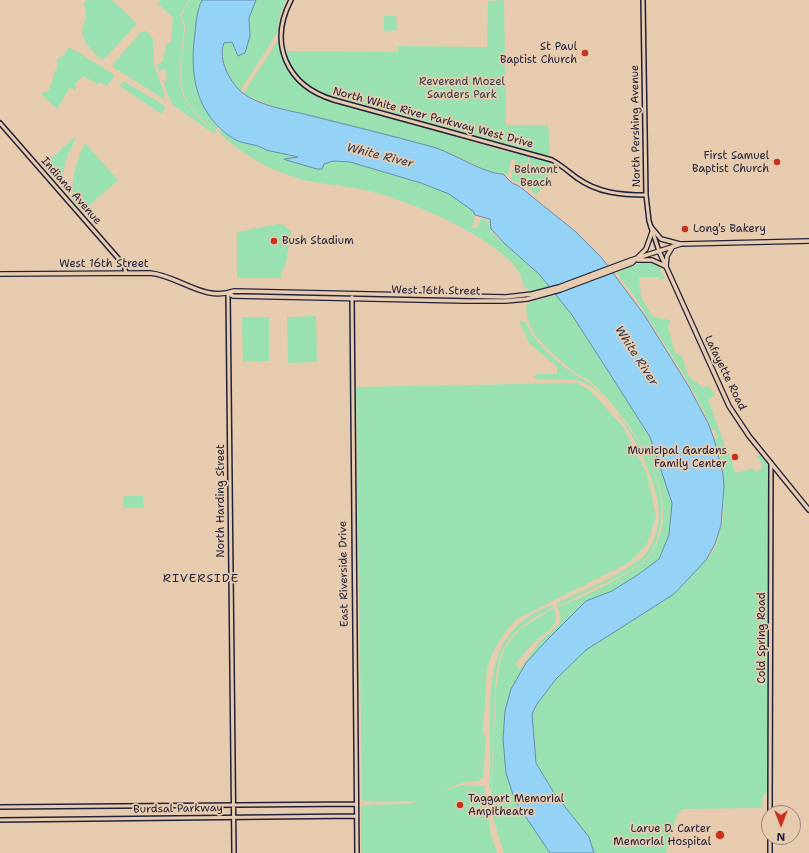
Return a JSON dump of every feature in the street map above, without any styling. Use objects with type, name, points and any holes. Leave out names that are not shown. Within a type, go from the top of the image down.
[{"type":"main road","points":[[651,227],[661,239],[681,244]]},
{"type":"main road","points":[[635,260],[646,249],[652,232]]},
{"type":"main road","name":"West 16th Street","points":[[0,274],[157,274],[169,277],[197,290],[209,293],[228,293],[234,296],[352,296],[506,301],[542,294],[681,244],[809,241]]},
{"type":"main road","points":[[635,260],[652,260],[666,267],[667,256],[673,246]]},
{"type":"main road","name":"Lafayette Road","points":[[659,251],[727,402],[745,430],[809,510]]},
{"type":"street","name":"North White River Parkway West Drive","points":[[291,0],[285,12],[281,31],[283,52],[293,75],[312,92],[326,98],[552,160],[578,179],[600,191],[618,195],[646,195]]},
{"type":"street","name":"North Pershing Avenue","points":[[643,0],[646,195],[652,232],[659,251]]},
{"type":"street","name":"Indiana Avenue","points":[[0,123],[124,265],[126,273]]},
{"type":"street","name":"North Harding Street","points":[[228,293],[234,853]]},
{"type":"street","name":"East Riverside Drive","points":[[352,296],[357,853]]},
{"type":"street","name":"Cold Spring Road","points":[[770,805],[771,463]]},
{"type":"street","name":"Burdsal Parkway","points":[[0,807],[356,804]]},
{"type":"street","name":"Burdsal Parkway","points":[[0,820],[356,816]]},
{"type":"green space","points":[[87,0],[112,0],[136,23],[136,25],[103,60],[93,51],[83,36],[82,30],[86,10],[83,4]]},
{"type":"green space","points":[[160,0],[188,0],[180,16],[184,27],[180,67],[181,89],[190,107],[215,132],[214,134],[172,104],[163,82],[167,81],[165,69],[159,71],[157,65],[163,61],[166,43],[171,43],[173,17],[159,5],[157,7]]},
{"type":"green space","points":[[189,0],[202,0],[198,8],[203,103],[212,120],[219,126],[215,131],[190,106],[182,87],[181,62],[185,27],[181,17]]},
{"type":"green space","points":[[256,0],[286,0],[280,15],[277,33],[240,91],[232,81],[226,69],[223,56],[224,43],[232,42],[236,53],[250,36],[249,18]]},
{"type":"green space","name":"Reverend Mozel Sanders Park","points":[[504,0],[506,125],[548,125],[550,154],[545,155],[321,93],[298,76],[290,65],[285,51],[398,52],[398,46],[487,47],[488,1]]},
{"type":"green space","points":[[384,16],[396,16],[397,30],[384,31]]},
{"type":"green space","points":[[146,31],[153,39],[154,64],[165,96],[164,99],[113,67],[113,64],[141,32]]},
{"type":"green space","points":[[277,42],[279,42],[283,60],[292,76],[304,88],[320,98],[508,152],[528,156],[528,162],[524,165],[515,164],[516,160],[511,159],[508,175],[490,172],[463,159],[434,148],[273,106],[243,94]]},
{"type":"green space","points":[[69,47],[115,75],[107,86],[100,82],[98,84],[83,76],[75,84],[76,91],[70,87],[57,109],[41,94],[49,90],[58,63],[56,60],[64,55]]},
{"type":"green space","points":[[123,81],[164,105],[165,108],[161,114],[120,86]]},
{"type":"green space","points":[[222,128],[236,140],[294,157],[285,159],[286,160],[317,169],[324,164],[333,161],[350,162],[421,183],[449,194],[473,211],[475,215],[472,227],[476,229],[481,219],[487,220],[492,233],[540,275],[550,288],[530,292],[524,286],[519,272],[507,258],[489,244],[444,218],[373,192],[307,181],[271,168],[252,158],[219,133]]},
{"type":"green space","points":[[77,135],[65,162],[62,183],[59,184],[43,166]]},
{"type":"green space","points":[[85,143],[118,180],[83,211],[72,200],[72,192],[76,164]]},
{"type":"green space","name":"Belmont Beach","points":[[530,157],[552,163],[549,166],[549,179],[537,195],[530,189],[511,179],[513,168],[525,171]]},
{"type":"green space","points":[[278,224],[284,225],[291,232],[285,268],[282,269],[281,278],[237,278],[237,232]]},
{"type":"green space","points":[[646,261],[658,266],[665,278],[660,280],[660,277],[639,277],[641,297],[653,317],[670,320],[668,328],[675,353],[682,356],[688,375],[703,388],[709,385],[715,396],[708,399],[725,446],[717,448],[714,439],[718,438],[715,430],[712,430],[687,380],[637,300],[621,280],[617,272]]},
{"type":"green space","points":[[556,295],[572,315],[650,437],[672,503],[669,535],[659,559],[612,591],[586,601],[526,663],[511,689],[515,801],[550,853],[504,853],[492,814],[491,801],[496,689],[501,658],[506,646],[520,629],[554,608],[556,619],[552,628],[530,646],[515,664],[520,669],[539,643],[559,624],[561,617],[557,607],[620,578],[642,563],[649,556],[660,535],[663,512],[659,487],[650,462],[637,438],[622,416],[590,381],[568,367],[541,342],[529,323],[526,306],[530,302]]},
{"type":"green space","points":[[316,316],[317,362],[288,363],[287,317]]},
{"type":"green space","points":[[242,317],[269,317],[269,361],[243,362]]},
{"type":"green space","points":[[519,321],[526,322],[533,336],[553,358],[568,370],[587,380],[610,405],[598,392],[585,383],[566,379],[547,380],[534,378],[536,374],[557,374],[557,367],[529,343]]},
{"type":"green space","points":[[576,383],[590,390],[623,427],[647,474],[656,517],[647,544],[630,562],[517,619],[507,630],[495,649],[487,669],[483,734],[486,735],[483,777],[479,781],[461,783],[441,792],[462,785],[484,786],[491,835],[497,853],[361,853],[361,805],[409,804],[419,801],[373,802],[361,800],[356,387]]},
{"type":"green space","points":[[612,407],[631,430],[652,467],[658,487],[661,507],[658,537],[651,552],[631,570],[557,606],[557,603],[592,587],[640,559],[650,548],[657,530],[659,515],[657,499],[645,461],[624,423]]},
{"type":"green space","points":[[729,454],[730,458],[735,457],[736,460],[732,462],[735,473],[754,468],[754,471],[762,469],[760,459],[756,458],[758,455],[761,455],[768,465],[768,793],[763,795],[761,808],[683,809],[677,814],[666,853],[594,853],[589,837],[554,793],[536,763],[532,714],[537,704],[556,679],[586,650],[674,594],[709,557],[716,546],[723,518],[724,479],[720,455]]},
{"type":"green space","points":[[123,496],[143,496],[144,508],[123,508]]},
{"type":"green space","points":[[552,606],[554,607],[529,621],[517,630],[503,649],[496,676],[491,788],[489,790],[490,696],[493,673],[500,652],[510,633],[536,612]]},
{"type":"water","name":"White River","points":[[202,0],[256,0],[249,18],[250,36],[245,53],[238,56],[232,42],[224,43],[222,49],[224,64],[230,78],[239,90],[250,98],[273,107],[433,147],[487,171],[503,174],[512,183],[519,186],[576,232],[601,257],[645,316],[689,387],[708,423],[714,439],[723,474],[724,486],[721,525],[715,544],[706,560],[674,594],[586,650],[556,679],[537,704],[532,714],[536,763],[554,793],[589,837],[594,853],[550,853],[515,801],[506,773],[503,739],[505,711],[511,689],[526,663],[586,601],[612,591],[659,559],[669,535],[672,503],[650,437],[572,315],[540,275],[505,244],[491,229],[490,219],[475,215],[473,211],[449,194],[421,183],[350,162],[333,161],[324,164],[322,169],[317,169],[284,159],[298,157],[266,150],[258,146],[238,141],[221,129],[203,106],[195,79],[193,49],[197,16]]},
{"type":"place","name":"St Paul Baptist Church","points":[[585,53]]},
{"type":"place","name":"First Samuel Baptist Church","points":[[777,162]]},
{"type":"place","name":"Long's Bakery","points":[[685,229]]},
{"type":"place","name":"Bush Stadium","points":[[274,241]]},
{"type":"place","name":"Municipal Gardens Family Center","points":[[735,457]]},
{"type":"place","name":"Taggart Memorial Ampitheatre","points":[[460,805]]},
{"type":"place","name":"Larue D. Carter Memorial Hospital","points":[[720,835]]},
{"type":"district","name":"RIVERSIDE","points":[[201,579]]}]
